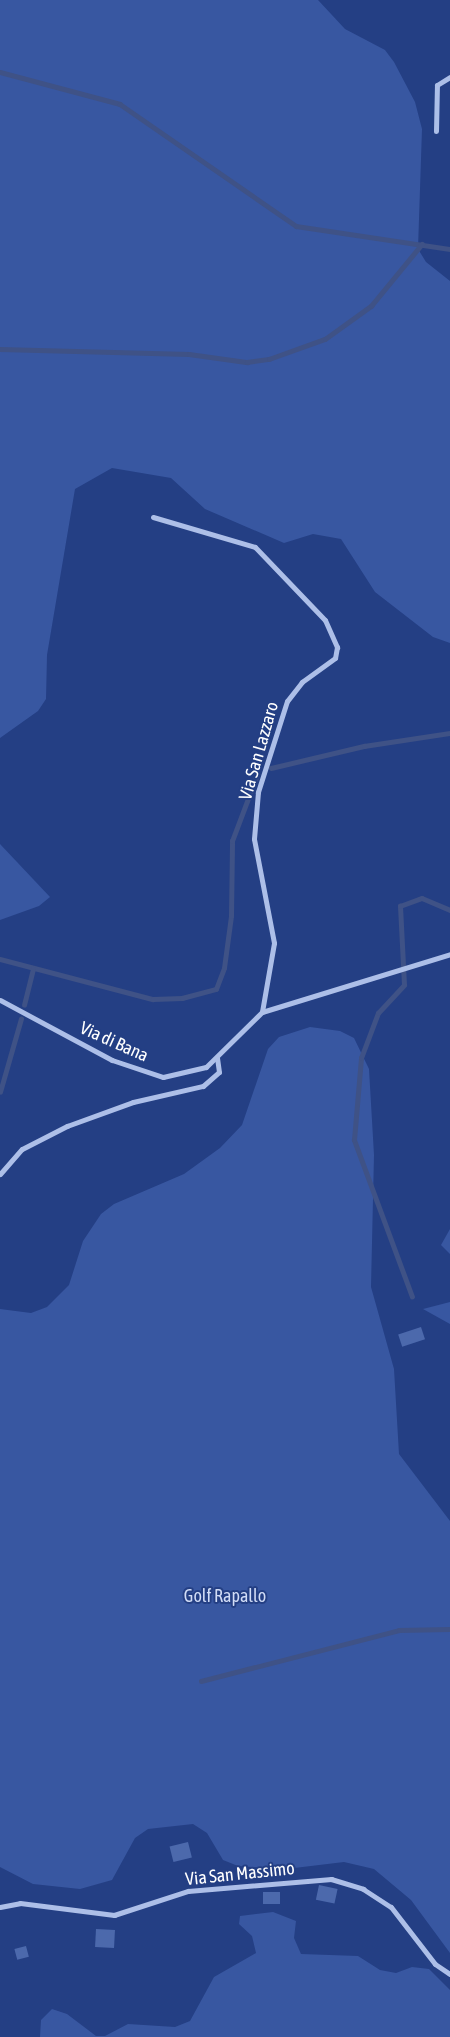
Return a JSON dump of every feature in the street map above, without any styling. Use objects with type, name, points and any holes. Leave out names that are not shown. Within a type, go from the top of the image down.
[{"type":"street","points":[[436,131],[437,85],[450,77]]},
{"type":"street","name":"Via San Lazzaro","points":[[153,517],[255,547],[325,620],[337,647],[335,658],[302,682],[287,701],[258,792],[254,839],[274,943],[262,1012]]},
{"type":"street","points":[[262,1012],[450,954]]},
{"type":"street","name":"Via di Bana","points":[[0,1000],[112,1060],[163,1077],[206,1066],[217,1058],[262,1012]]},
{"type":"street","points":[[0,1174],[22,1149],[67,1126],[133,1102],[203,1086],[219,1072],[217,1058]]},
{"type":"street","name":"Via San Massimo","points":[[0,1908],[20,1903],[114,1914],[188,1891],[331,1880],[364,1889],[390,1907],[435,1964],[450,1974]]},
{"type":"green space","points":[[0,0],[318,0],[345,29],[385,50],[394,62],[415,102],[422,129],[418,249],[426,262],[450,281],[450,643],[433,637],[375,592],[341,539],[313,534],[284,543],[205,509],[171,478],[112,468],[75,489],[47,655],[46,699],[38,711],[0,738]]},
{"type":"green space","points":[[0,844],[50,897],[39,906],[0,920]]},
{"type":"green space","name":"Golf Rapallo","points":[[310,1027],[340,1031],[354,1038],[369,1069],[374,1155],[371,1287],[394,1369],[399,1454],[450,1521],[450,1953],[411,1900],[374,1869],[344,1862],[286,1869],[238,1866],[223,1860],[207,1833],[193,1824],[148,1829],[135,1838],[112,1880],[80,1889],[33,1884],[0,1867],[0,1309],[31,1313],[47,1307],[69,1285],[83,1241],[101,1214],[114,1204],[184,1174],[220,1148],[242,1125],[268,1049],[279,1037]]},
{"type":"green space","points":[[450,1229],[450,1254],[441,1245]]},
{"type":"green space","points":[[450,1302],[450,1324],[423,1309]]},
{"type":"green space","points":[[273,1912],[296,1921],[294,1938],[301,1954],[358,1956],[380,1970],[396,1973],[412,1967],[429,1969],[450,1990],[450,2037],[40,2037],[41,2020],[52,2009],[67,2014],[96,2036],[105,2036],[128,2024],[175,2027],[190,2021],[214,1977],[256,1953],[252,1936],[239,1924],[240,1916]]},
{"type":"building","points":[[421,1327],[425,1339],[402,1347],[398,1334]]},
{"type":"building","points":[[188,1842],[192,1858],[173,1862],[170,1847]]},
{"type":"building","points":[[319,1885],[338,1889],[334,1904],[316,1900]]},
{"type":"building","points":[[263,1892],[280,1892],[280,1904],[263,1904]]},
{"type":"building","points":[[96,1929],[115,1930],[114,1948],[95,1947]]},
{"type":"building","points":[[26,1946],[29,1957],[17,1960],[14,1949]]},
{"type":"waterway","points":[[0,72],[120,104],[296,226],[450,249]]},
{"type":"waterway","points":[[0,349],[189,354],[247,362],[269,359],[325,339],[371,306],[422,244]]},
{"type":"waterway","points":[[271,768],[364,746],[450,733]]},
{"type":"waterway","points":[[0,959],[153,999],[182,998],[216,989],[224,968],[231,916],[232,841],[257,775]]},
{"type":"waterway","points":[[412,1297],[354,1140],[361,1058],[378,1013],[404,985],[400,906],[422,898],[450,910]]},
{"type":"waterway","points":[[24,1005],[33,969]]},
{"type":"waterway","points":[[0,1092],[21,1019]]},
{"type":"waterway","points":[[201,1681],[399,1630],[450,1629]]}]
